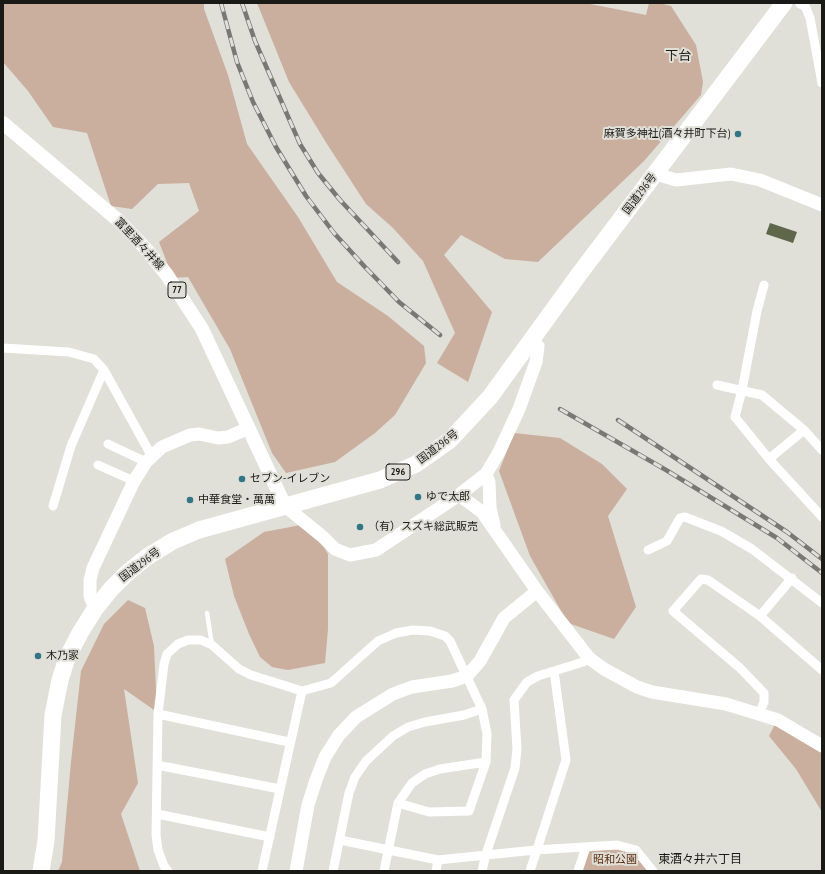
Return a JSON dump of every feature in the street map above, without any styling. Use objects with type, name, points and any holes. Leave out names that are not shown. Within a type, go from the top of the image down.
[{"type":"highway","name":"国道296号","points":[[41,871],[46,834],[53,715],[60,680],[67,658],[77,639],[95,609],[111,589],[127,573],[147,557],[173,541],[199,530],[380,480],[416,464],[434,452],[469,421],[490,397],[580,273],[656,174],[792,3]]},
{"type":"main road","name":"富里酒々井線","points":[[3,123],[119,221],[146,249],[176,288],[202,329],[285,506]]},
{"type":"street","points":[[792,3],[805,6],[810,18],[822,83]]},
{"type":"street","points":[[656,174],[676,180],[731,174],[760,180],[822,205]]},
{"type":"street","points":[[764,285],[757,311],[742,390],[735,417],[769,460],[822,516]]},
{"type":"street","points":[[285,506],[323,537],[334,549],[350,555],[376,550],[459,494],[486,474],[491,468],[509,430],[536,362],[538,346],[532,340]]},
{"type":"street","points":[[3,348],[82,355],[94,359],[104,370],[149,458]]},
{"type":"street","points":[[53,506],[71,446],[104,370]]},
{"type":"street","points":[[717,385],[762,395],[804,430],[822,450]]},
{"type":"street","points":[[95,609],[90,591],[90,580],[93,568],[134,481],[149,458],[176,440],[190,435],[199,434],[218,438],[228,438],[249,428]]},
{"type":"street","points":[[769,460],[804,430]]},
{"type":"street","points":[[108,444],[149,458]]},
{"type":"street","points":[[98,465],[134,481]]},
{"type":"street","points":[[486,474],[489,482],[490,508],[495,530]]},
{"type":"street","points":[[459,494],[476,506],[495,530],[537,591],[589,658],[604,669],[637,687],[678,697],[726,704],[778,720],[822,746]]},
{"type":"street","points":[[648,550],[667,541],[680,518],[685,517],[721,531],[752,549],[792,578],[822,603]]},
{"type":"street","points":[[760,616],[792,578]]},
{"type":"street","points":[[759,714],[764,702],[764,693],[740,668],[673,611],[702,579],[708,580],[760,616],[822,670]]},
{"type":"street","points":[[296,871],[308,805],[325,756],[339,734],[356,717],[393,694],[412,688],[452,681],[467,676],[480,661],[504,618],[537,591]]},
{"type":"street","points":[[168,871],[164,866],[158,850],[156,835],[158,714],[164,664],[167,654],[178,644],[188,640],[201,640],[212,644],[239,669],[251,675],[302,691],[331,683],[378,641],[396,633],[413,630],[430,631],[445,636],[450,641],[482,709],[487,734],[486,762],[469,811],[429,812],[398,804]]},
{"type":"street","points":[[482,871],[486,854],[515,768],[517,749],[514,700],[527,682],[538,676],[584,662],[589,658]]},
{"type":"street","points":[[530,871],[535,850],[566,760],[554,671]]},
{"type":"street","points":[[262,871],[302,691]]},
{"type":"street","points":[[333,871],[349,793],[355,777],[366,761],[378,748],[393,736],[408,727],[425,722],[464,716],[482,709]]},
{"type":"street","points":[[158,714],[290,742]]},
{"type":"street","points":[[384,871],[398,804],[412,783],[426,774],[440,769],[486,762]]},
{"type":"street","points":[[157,765],[280,789]]},
{"type":"street","points":[[157,814],[270,837]]},
{"type":"street","points":[[340,840],[438,860],[486,854],[616,845],[636,850],[653,871]]},
{"type":"street","points":[[578,871],[586,848]]},
{"type":"street","points":[[436,871],[438,860]]},
{"type":"lane","points":[[207,613],[212,644]]},
{"type":"green space","points":[[3,3],[204,3],[204,9],[228,75],[247,144],[298,217],[337,282],[388,316],[424,346],[426,363],[395,415],[375,433],[335,462],[286,473],[272,453],[230,349],[188,277],[173,278],[159,242],[199,211],[189,183],[158,184],[132,209],[111,206],[87,133],[53,127],[28,91],[3,62]]},
{"type":"green space","points":[[257,3],[585,3],[646,15],[649,3],[659,3],[671,6],[696,45],[703,82],[701,95],[644,161],[538,262],[505,259],[461,235],[444,255],[492,312],[468,382],[437,363],[455,333],[423,261],[393,228],[366,204],[327,144],[289,82]]},
{"type":"green space","points":[[514,433],[560,438],[602,464],[627,489],[608,516],[636,607],[614,639],[568,623],[530,556],[499,471]]},
{"type":"green space","points":[[301,525],[318,537],[328,554],[328,629],[325,663],[288,670],[272,667],[260,657],[234,596],[225,559],[264,532]]},
{"type":"green space","points":[[128,600],[145,608],[154,646],[157,712],[124,689],[138,783],[121,814],[140,871],[58,871],[62,862],[81,671],[104,624]]},
{"type":"green space","points":[[776,722],[822,749],[822,812],[796,769],[769,736]]},
{"type":"green space","name":"昭和公園","points":[[616,848],[634,853],[649,871],[581,871],[588,850]]},
{"type":"building","points":[[770,223],[797,232],[793,243],[766,234]]},
{"type":"railway","points":[[221,3],[237,62],[253,102],[276,147],[306,196],[334,233],[365,267],[399,302],[440,335]]},
{"type":"railway","points":[[242,3],[255,41],[300,144],[318,173],[340,200],[398,262]]},
{"type":"railway","points":[[560,409],[666,470],[777,538],[822,573]]},
{"type":"railway","points":[[618,420],[787,532],[822,559]]},
{"type":"place","name":"麻賀多神社(酒々井町下台)","points":[[738,134]]},
{"type":"place","name":"セブン-イレブン","points":[[242,479]]},
{"type":"place","name":"ゆで太郎","points":[[418,497]]},
{"type":"place","name":"中華食堂・萬萬","points":[[190,500]]},
{"type":"place","name":"（有）スズキ総武販売","points":[[360,527]]},
{"type":"place","name":"木乃家","points":[[38,656]]},
{"type":"district","name":"下台","points":[[678,56]]},
{"type":"district","name":"東酒々井六丁目","points":[[700,860]]}]
